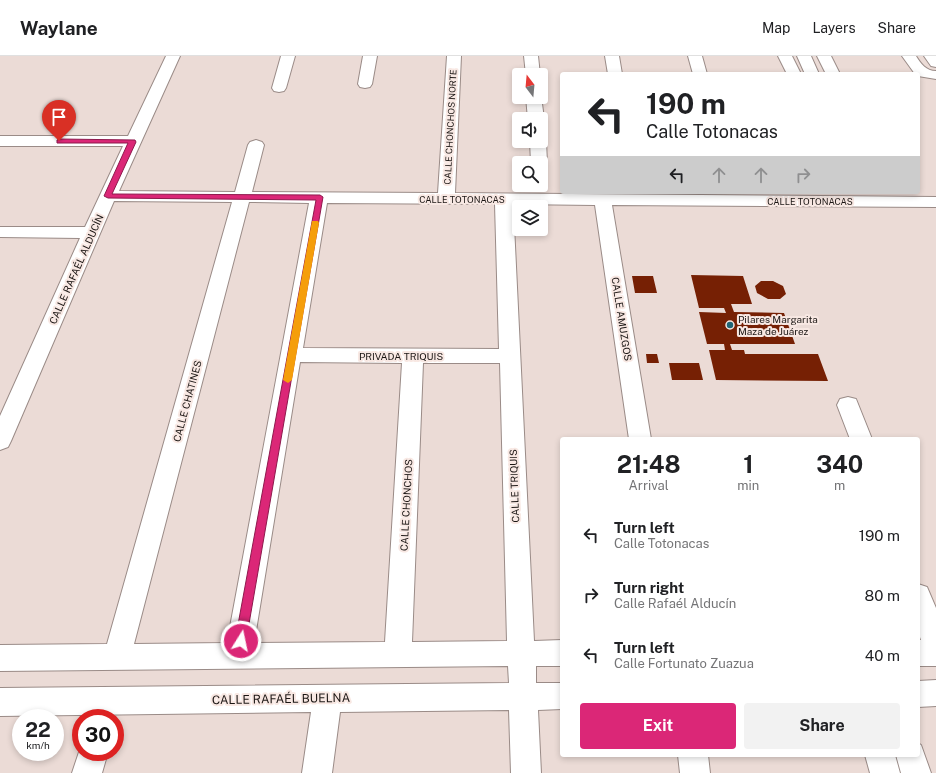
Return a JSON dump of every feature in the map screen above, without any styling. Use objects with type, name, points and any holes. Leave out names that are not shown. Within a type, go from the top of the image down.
[{"type":"street","name":"CALLE RAFAÉL ALDUCÍN","points":[[0,440],[108,196],[173,56]]},
{"type":"street","points":[[279,88],[288,56]]},
{"type":"street","points":[[365,84],[370,56]]},
{"type":"street","name":"CALLE CHONCHOS NORTE","points":[[446,198],[454,56]]},
{"type":"street","points":[[532,56],[533,68]]},
{"type":"street","points":[[612,56],[615,72]]},
{"type":"street","points":[[695,56],[699,72]]},
{"type":"street","points":[[785,56],[793,72]]},
{"type":"street","points":[[804,56],[811,72]]},
{"type":"street","points":[[824,56],[832,72]]},
{"type":"street","points":[[909,56],[920,72],[936,75]]},
{"type":"street","points":[[931,56],[936,63]]},
{"type":"street","points":[[0,141],[133,142]]},
{"type":"street","name":"CALLE CHATINES","points":[[118,657],[256,145]]},
{"type":"street","name":"CALLE TOTONACAS","points":[[108,196],[504,199],[541,192],[603,200],[641,196],[741,196],[862,197],[936,202]]},
{"type":"street","points":[[238,656],[320,197]]},
{"type":"street","name":"CALLE TRIQUIS","points":[[504,199],[520,653],[526,773]]},
{"type":"street","name":"CALLE AMUZGOS","points":[[603,200],[640,437]]},
{"type":"street","points":[[0,232],[92,233]]},
{"type":"street","name":"PRIVADA TRIQUIS","points":[[292,355],[509,356]]},
{"type":"street","name":"CALLE CHONCHOS","points":[[398,654],[413,356]]},
{"type":"street","points":[[848,405],[860,437]]},
{"type":"street","points":[[920,600],[936,644]]},
{"type":"street","points":[[0,658],[520,653],[560,654]]},
{"type":"street","points":[[920,653],[936,653]]},
{"type":"street","points":[[920,694],[936,693]]},
{"type":"street","name":"CALLE RAFAÉL BUELNA","points":[[124,709],[327,699],[560,696]]},
{"type":"street","points":[[317,773],[327,699]]},
{"type":"street","name":"CALLE RAFAÉL BUELNA","points":[[0,702],[91,709]]},
{"type":"street","points":[[694,757],[695,773]]},
{"type":"street","points":[[880,757],[884,773]]},
{"type":"street","points":[[912,757],[916,773]]},
{"type":"street","points":[[87,773],[90,761]]},
{"type":"building","points":[[691,275],[743,276],[752,304],[731,304],[734,312],[784,313],[795,344],[730,344],[732,350],[744,350],[745,354],[818,354],[828,381],[716,380],[709,350],[725,350],[724,344],[707,344],[699,312],[726,313],[724,308],[699,308]]},
{"type":"building","points":[[632,276],[653,276],[657,293],[635,293]]},
{"type":"building","points":[[761,281],[773,281],[783,286],[786,294],[780,299],[768,299],[757,293],[755,286]]},
{"type":"building","points":[[646,354],[657,354],[659,363],[647,363]]},
{"type":"building","points":[[669,363],[699,363],[703,380],[672,380]]},
{"type":"slow traffic","points":[[288,380],[315,223]]},
{"type":"place","name":"Pilares Margarita Maza de Juárez","points":[[730,325]]},
{"type":"route","points":[[59,141],[133,142],[108,196],[320,197],[241,641]]}]
